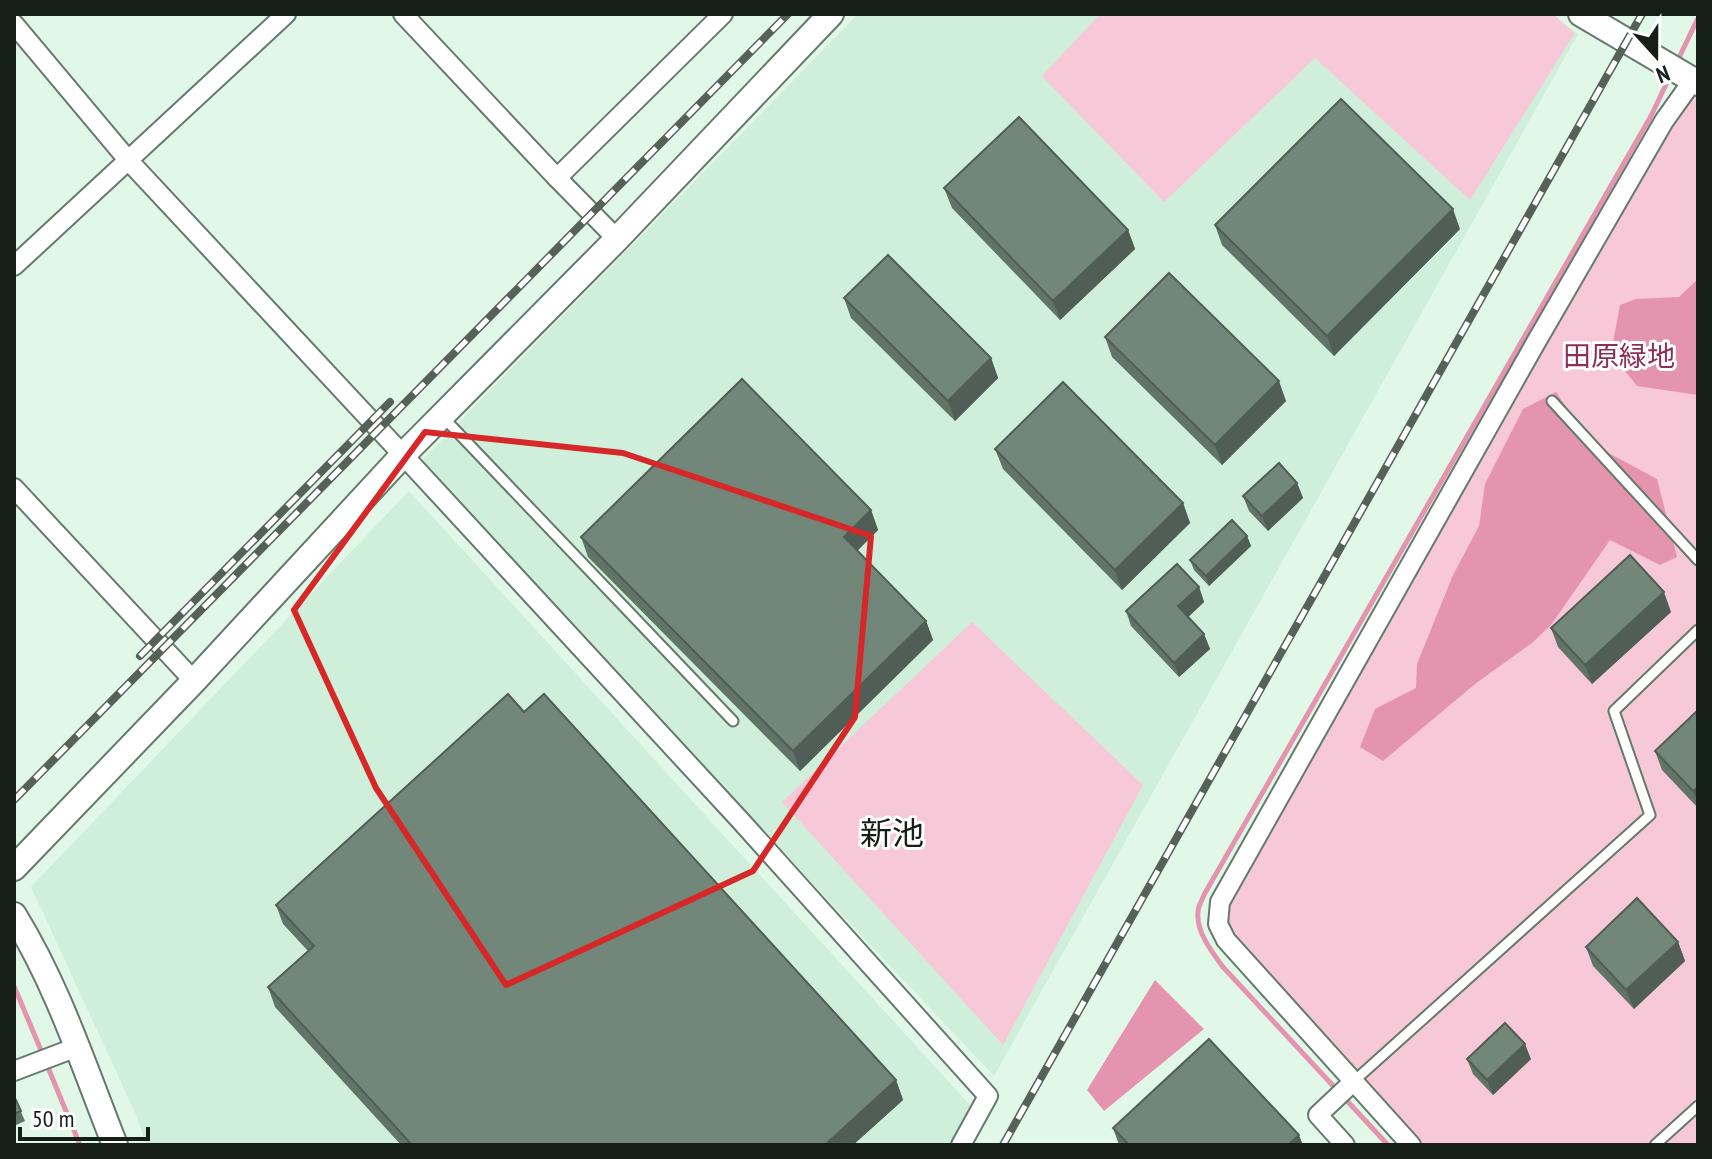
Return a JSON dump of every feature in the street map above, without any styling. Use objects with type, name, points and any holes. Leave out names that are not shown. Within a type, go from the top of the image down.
[{"type":"street","points":[[14,266],[286,14]]},
{"type":"street","points":[[403,14],[617,239]]},
{"type":"street","points":[[557,178],[723,14]]},
{"type":"street","points":[[1411,1145],[1226,940],[1218,924],[1220,902],[1664,121],[1696,81],[1581,14]]},
{"type":"street","points":[[14,868],[194,681],[403,455],[617,239],[828,15]]},
{"type":"street","points":[[14,24],[128,160],[739,819],[988,1096],[961,1145]]},
{"type":"street","points":[[14,488],[194,681]]},
{"type":"street","points":[[14,915],[50,979],[115,1145]]},
{"type":"street","points":[[14,1071],[77,1047]]},
{"type":"street","points":[[1345,1145],[1318,1115],[1353,1082]]},
{"type":"lane","points":[[1552,401],[1698,560]]},
{"type":"lane","points":[[442,416],[733,721]]},
{"type":"lane","points":[[1353,1082],[1650,815],[1614,711],[1698,630]]},
{"type":"lane","points":[[1655,1145],[1698,1106]]},
{"type":"highlighted area","points":[[425,432],[623,453],[871,536],[855,717],[753,871],[506,985],[376,788],[294,610]]},
{"type":"shaded area","points":[[858,14],[1547,14],[1578,34],[994,1076],[424,472],[423,459]]},
{"type":"shaded area","points":[[1698,279],[1698,395],[1637,386],[1611,353],[1620,305],[1636,299],[1679,297]]},
{"type":"shaded area","points":[[1556,392],[1590,443],[1657,479],[1677,557],[1660,565],[1610,540],[1551,625],[1383,761],[1360,747],[1375,709],[1416,688],[1417,664],[1453,575],[1479,526],[1485,484],[1523,409]]},
{"type":"shaded area","points":[[409,491],[971,1106],[949,1145],[146,1145],[137,1117],[31,887]]},
{"type":"shaded area","points":[[1155,980],[1204,1029],[1104,1111],[1087,1090]]},
{"type":"green space","points":[[1100,14],[1553,14],[1575,33],[1470,200],[1315,58],[1164,202],[1042,76]]},
{"type":"green space","name":"田原緑地","points":[[1698,83],[1698,1145],[1422,1145],[1226,940],[1219,916],[1535,344]]},
{"type":"green space","points":[[972,622],[1143,785],[1003,1045],[782,802]]},
{"type":"building","points":[[1341,99],[1453,209],[1327,336],[1215,225]]},
{"type":"building","points":[[1019,117],[1128,230],[1053,301],[944,188]]},
{"type":"building","points":[[888,255],[991,358],[948,401],[844,298]]},
{"type":"building","points":[[1169,273],[1279,381],[1215,445],[1105,337]]},
{"type":"building","points":[[742,379],[871,510],[844,537],[926,621],[793,751],[581,537]]},
{"type":"building","points":[[1063,382],[1183,503],[1115,570],[995,449]]},
{"type":"building","points":[[1279,463],[1297,483],[1262,516],[1243,496]]},
{"type":"building","points":[[1232,520],[1247,536],[1206,576],[1190,560]]},
{"type":"building","points":[[1630,555],[1664,592],[1585,665],[1551,628]]},
{"type":"building","points":[[1177,564],[1199,587],[1178,606],[1204,634],[1174,663],[1126,611]]},
{"type":"building","points":[[508,694],[524,712],[544,694],[896,1080],[825,1145],[412,1145],[268,987],[314,946],[276,905]]},
{"type":"building","points":[[1698,710],[1698,787],[1693,791],[1655,751]]},
{"type":"building","points":[[1637,898],[1678,942],[1626,990],[1586,947]]},
{"type":"building","points":[[1505,1023],[1525,1044],[1487,1080],[1467,1059]]},
{"type":"building","points":[[1209,1039],[1299,1135],[1288,1145],[1129,1145],[1113,1128]]},
{"type":"building","points":[[14,1096],[21,1111],[14,1114]]},
{"type":"waterway","points":[[1677,62],[1698,18]]},
{"type":"waterway","points":[[1388,1145],[1223,967],[1202,934],[1199,907],[1651,116],[1671,74]]},
{"type":"waterway","points":[[14,986],[43,1055]]},
{"type":"waterway","points":[[47,1065],[80,1145]]},
{"type":"railway","points":[[14,800],[788,14]]},
{"type":"railway","points":[[1003,1145],[1642,14]]},
{"type":"railway","points":[[140,656],[390,402]]},
{"type":"district","name":"新池","points":[[892,834]]}]
